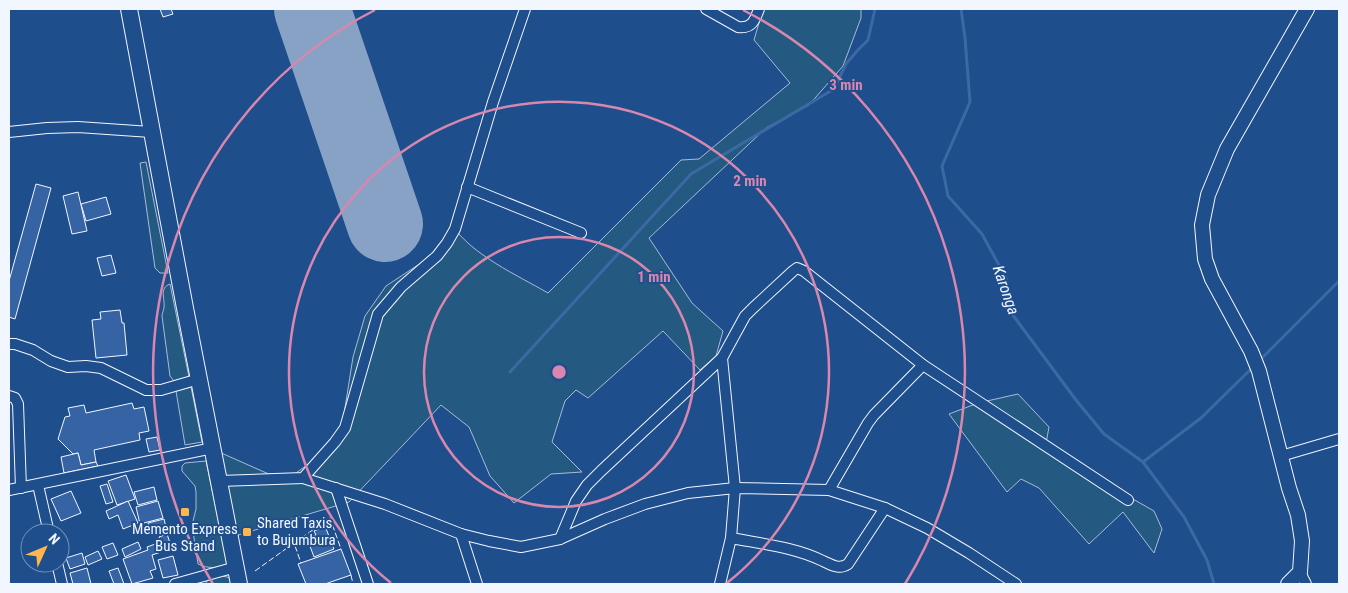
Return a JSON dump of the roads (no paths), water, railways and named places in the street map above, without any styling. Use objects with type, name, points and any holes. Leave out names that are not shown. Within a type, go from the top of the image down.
[{"type":"main road","points":[[129,9],[151,132],[239,584]]},
{"type":"street","points":[[303,478],[336,442],[344,428],[378,314],[400,287],[436,256],[447,243],[455,229],[493,102],[525,9]]},
{"type":"street","points":[[706,9],[738,27],[744,28],[750,27],[754,23],[758,9]]},
{"type":"street","points":[[1288,584],[1303,578],[1302,541],[1298,515],[1289,488],[1259,371],[1251,351],[1212,279],[1205,258],[1202,225],[1208,195],[1227,149],[1307,9]]},
{"type":"street","points":[[9,132],[78,127],[151,132]]},
{"type":"street","points":[[467,187],[581,233]]},
{"type":"street","points":[[560,539],[576,501],[587,485],[722,358],[745,316],[797,268],[804,271],[923,365],[1128,500]]},
{"type":"street","points":[[9,344],[33,350],[51,361],[68,367],[86,366],[101,368],[146,390],[161,390],[199,379]]},
{"type":"street","points":[[720,584],[731,538],[735,488],[722,358]]},
{"type":"street","points":[[829,490],[868,423],[923,365]]},
{"type":"street","points":[[9,396],[15,398],[18,404],[21,488]]},
{"type":"street","points":[[1281,456],[1339,439]]},
{"type":"street","points":[[9,490],[213,448]]},
{"type":"street","points":[[219,481],[303,478],[385,504],[461,534],[521,547],[560,539],[604,519],[663,499],[688,493],[735,488],[829,490],[885,508],[927,528],[949,540],[1016,584]]},
{"type":"street","points":[[38,485],[47,523]]},
{"type":"street","points":[[336,488],[368,584]]},
{"type":"street","points":[[731,538],[795,550],[809,554],[833,566],[843,567],[848,564],[885,508]]},
{"type":"street","points":[[461,534],[477,584]]},
{"type":"street","points":[[176,584],[236,567]]},
{"type":"waterway","points":[[510,372],[691,174],[834,89],[846,64],[868,40],[875,9]]},
{"type":"waterway","name":"Karonga","points":[[961,9],[970,102],[942,166],[948,196],[982,234],[1006,278],[1012,314],[1076,400],[1104,434],[1143,462],[1184,517],[1207,560],[1214,584]]},
{"type":"waterway","points":[[1260,360],[1339,281]]},
{"type":"waterway","points":[[1143,462],[1201,418],[1254,366]]},
{"type":"place","name":"Memento Express Bus Stand","points":[[185,512]]},
{"type":"place","name":"Shared Taxis to Bujumbura","points":[[247,532]]}]
